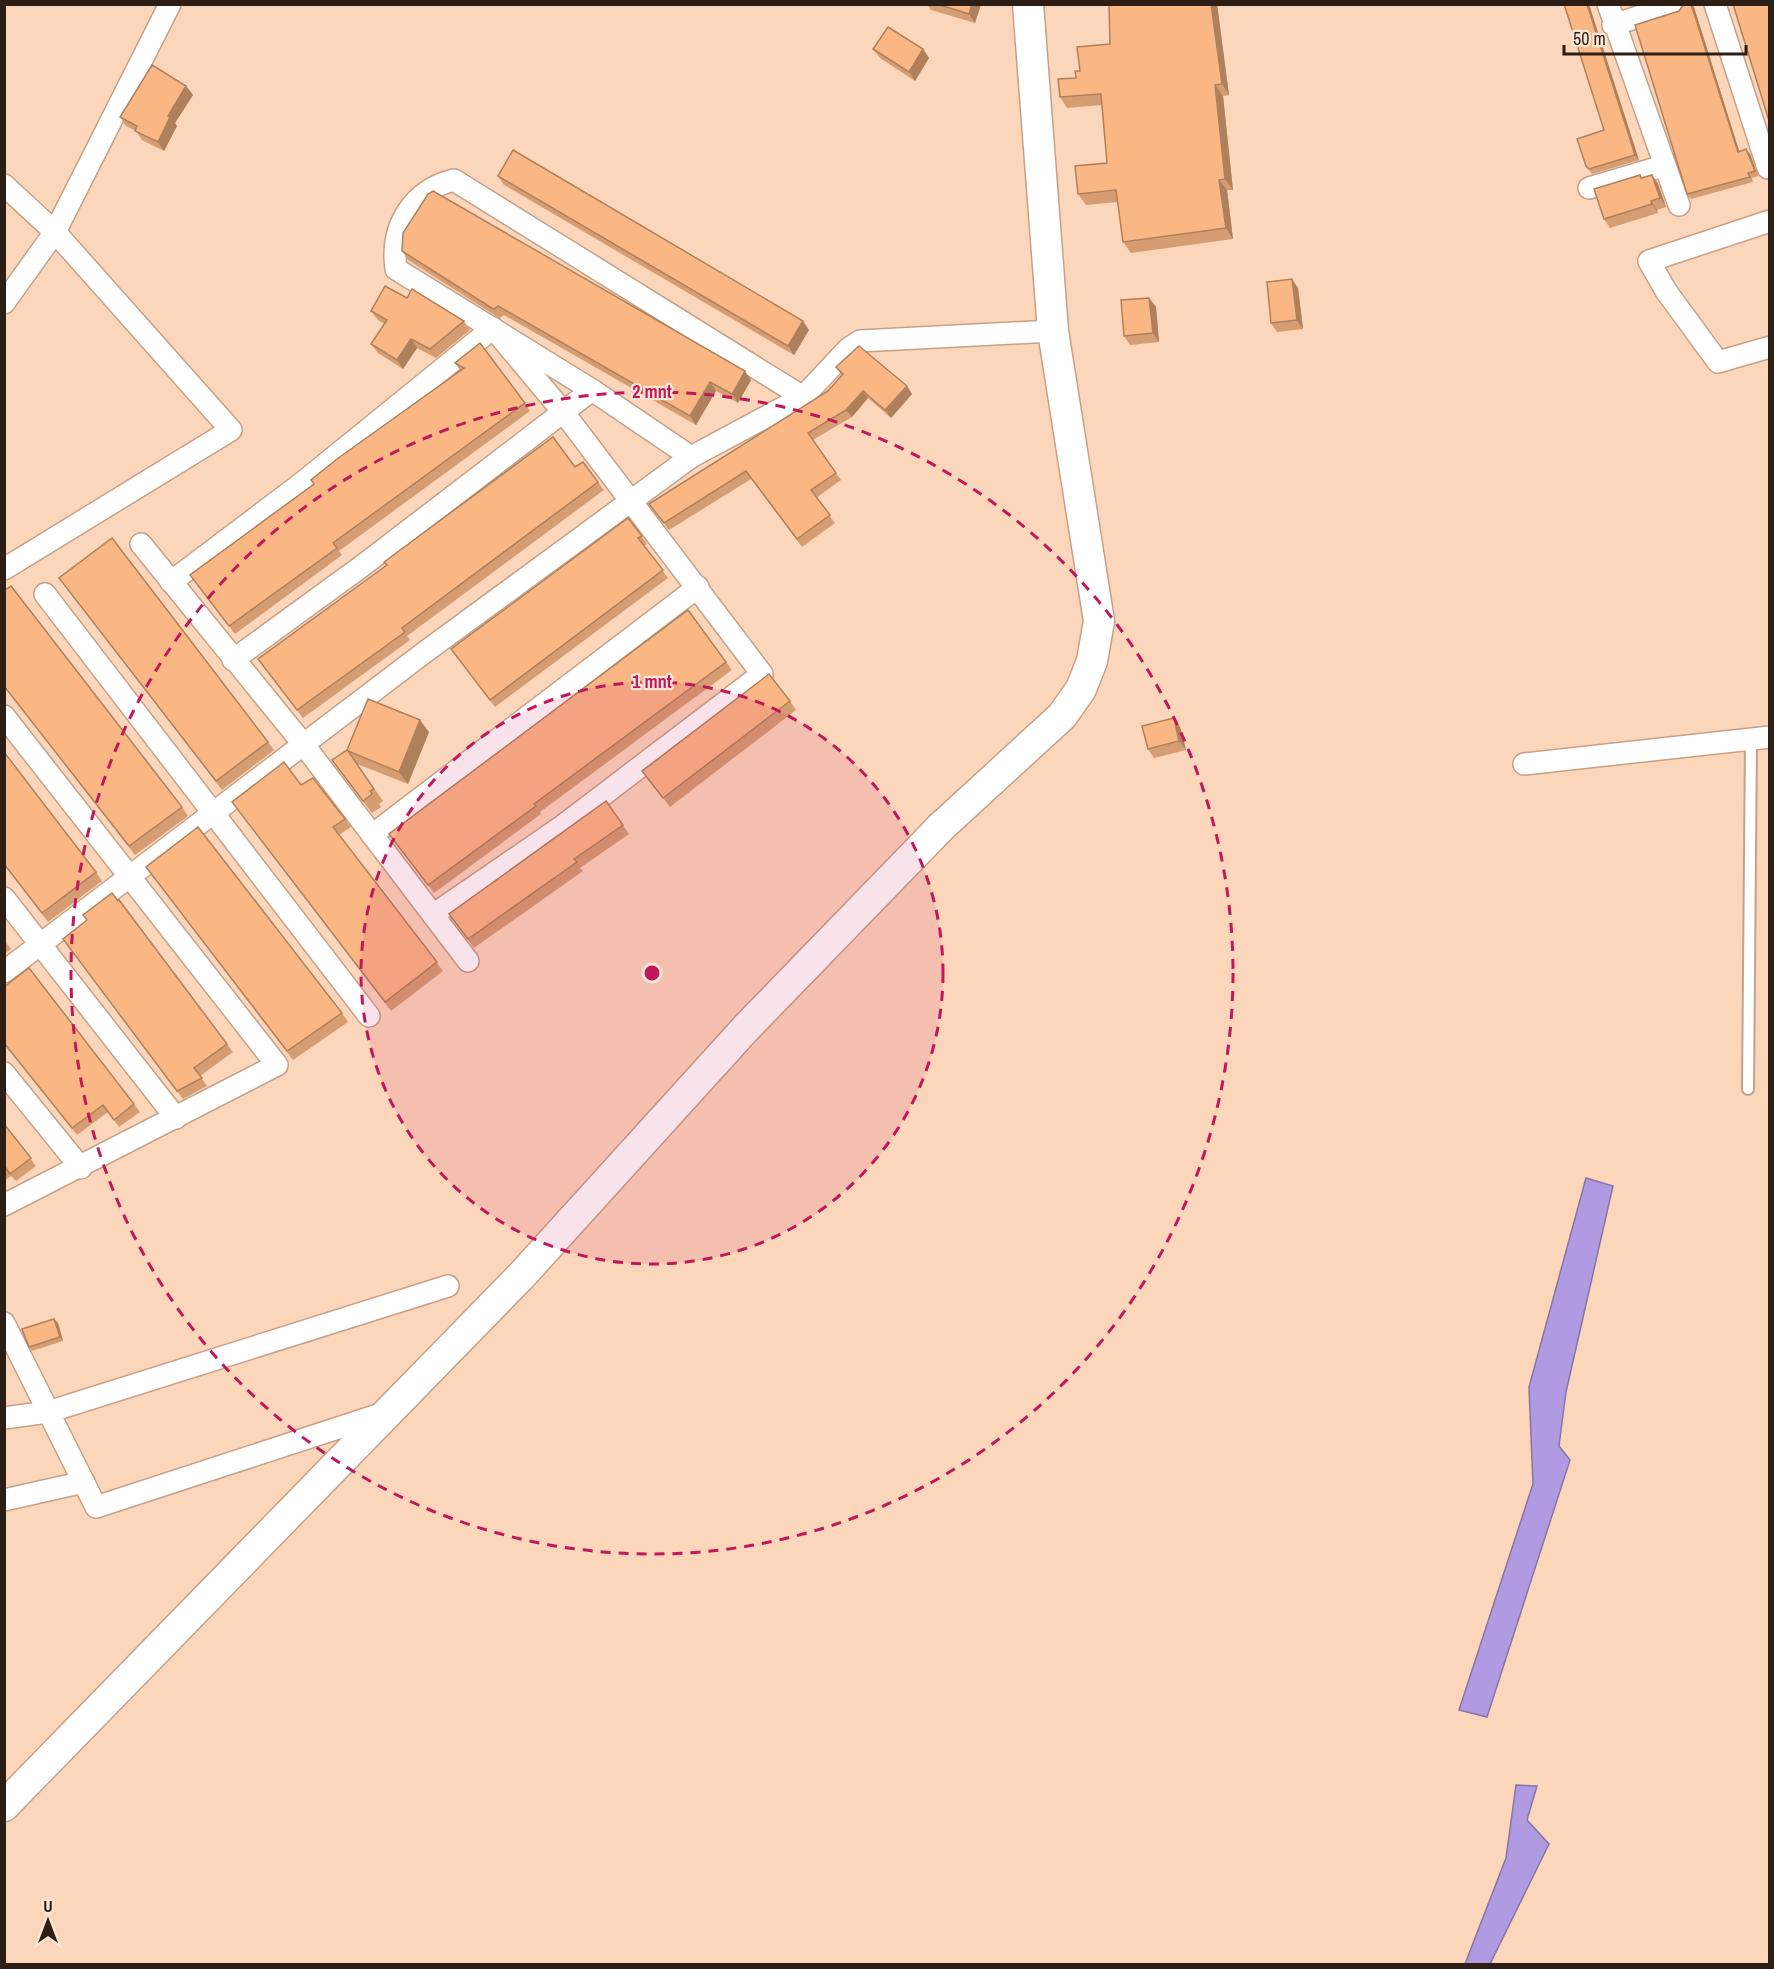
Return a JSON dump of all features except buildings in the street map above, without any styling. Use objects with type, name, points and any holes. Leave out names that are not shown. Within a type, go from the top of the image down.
[{"type":"street","points":[[4,303],[55,232],[170,4]]},
{"type":"street","points":[[4,1806],[522,1275],[746,1028],[941,827],[1062,716],[1081,689],[1092,661],[1099,621],[1053,331],[1028,4]]},
{"type":"street","points":[[1678,4],[1610,15],[1679,206]]},
{"type":"street","points":[[1715,4],[1768,168]]},
{"type":"street","points":[[1589,188],[1663,166]]},
{"type":"street","points":[[691,457],[592,390],[396,268],[396,242],[403,222],[417,197],[435,184],[454,180],[803,397]]},
{"type":"street","points":[[4,185],[55,232],[231,430],[4,569]]},
{"type":"street","points":[[1770,221],[1649,261],[1666,291],[1718,362],[1770,346]]},
{"type":"street","points":[[432,915],[561,827],[762,674],[633,500],[493,328]]},
{"type":"street","points":[[171,582],[302,483],[493,328]]},
{"type":"street","points":[[4,972],[425,652],[691,457],[803,397],[849,348],[860,341],[1053,331]]},
{"type":"street","points":[[233,660],[592,390]]},
{"type":"street","points":[[141,544],[304,745],[468,961]]},
{"type":"street","points":[[372,835],[698,587]]},
{"type":"street","points":[[45,594],[369,1016]]},
{"type":"street","points":[[4,716],[277,1065],[81,1168],[4,1205]]},
{"type":"street","points":[[1524,764],[1760,737]]},
{"type":"street","points":[[4,898],[176,1118]]},
{"type":"street","points":[[4,1073],[81,1168]]},
{"type":"street","points":[[4,1418],[48,1412],[448,1286]]},
{"type":"street","points":[[4,1323],[96,1507],[387,1412]]},
{"type":"street","points":[[4,1500],[84,1482]]},
{"type":"lane","points":[[1748,1089],[1760,737]]},
{"type":"shaded area","points":[[1586,1178],[1613,1186],[1566,1392],[1559,1446],[1570,1460],[1487,1717],[1459,1710],[1533,1484],[1529,1387]]},
{"type":"shaded area","points":[[1516,1785],[1537,1786],[1527,1820],[1549,1844],[1490,1964],[1465,1964],[1506,1858]]}]
